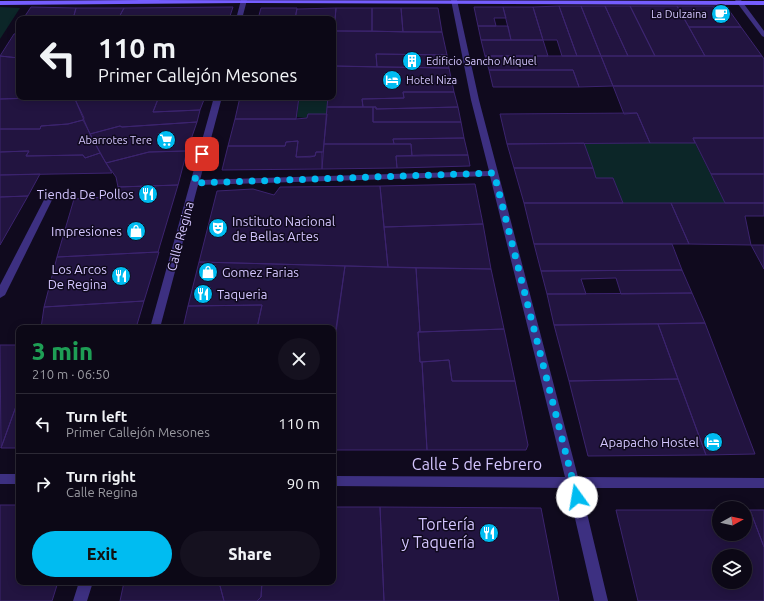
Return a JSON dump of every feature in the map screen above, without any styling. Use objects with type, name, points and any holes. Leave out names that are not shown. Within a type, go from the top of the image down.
[{"type":"street","points":[[240,16],[244,1]]},
{"type":"street","points":[[0,3],[244,1],[739,1],[764,3]]},
{"type":"street","points":[[455,1],[475,100],[602,601]]},
{"type":"street","points":[[739,1],[764,35]]},
{"type":"street","name":"Calle Regina","points":[[156,325],[217,100]]},
{"type":"street","points":[[194,183],[494,173]]},
{"type":"street","points":[[0,295],[50,196]]},
{"type":"street","points":[[0,479],[16,479]]},
{"type":"street","name":"Calle 5 de Febrero","points":[[336,480],[764,483]]},
{"type":"street","points":[[80,601],[85,585]]},
{"type":"green space","points":[[0,7],[20,8],[0,39]]},
{"type":"green space","points":[[299,100],[328,100],[327,114],[308,114],[307,118],[297,117]]},
{"type":"green space","points":[[584,143],[695,143],[725,203],[623,203],[613,178],[596,178]]},
{"type":"building","points":[[559,6],[577,56],[562,56],[557,40],[543,40],[533,7]]},
{"type":"building","points":[[559,6],[581,6],[601,56],[577,56]]},
{"type":"building","points":[[581,6],[605,6],[628,56],[601,56]]},
{"type":"building","points":[[605,6],[630,6],[655,56],[628,56]]},
{"type":"building","points":[[630,6],[677,6],[705,56],[655,56]]},
{"type":"building","points":[[677,6],[726,6],[741,27],[689,27]]},
{"type":"building","points":[[31,7],[76,8],[74,16],[25,16]]},
{"type":"building","points":[[233,7],[230,16],[120,16],[124,8]]},
{"type":"building","points":[[474,7],[503,7],[506,18],[494,18],[496,26],[478,26]]},
{"type":"building","points":[[503,7],[533,7],[543,40],[511,40]]},
{"type":"building","points":[[76,8],[124,8],[120,16],[74,16]]},
{"type":"building","points":[[261,8],[297,8],[296,16],[259,16]]},
{"type":"building","points":[[336,8],[335,16],[296,16],[297,9]]},
{"type":"building","points":[[336,8],[372,8],[372,31],[336,31]]},
{"type":"building","points":[[372,8],[401,8],[403,32],[372,31]]},
{"type":"building","points":[[401,8],[438,8],[442,32],[403,32]]},
{"type":"building","points":[[478,26],[508,26],[511,40],[481,40]]},
{"type":"building","points":[[689,27],[741,27],[762,56],[705,56]]},
{"type":"building","points":[[336,31],[442,32],[447,55],[376,54],[377,67],[336,66]]},
{"type":"building","points":[[14,34],[16,34],[16,58],[0,56]]},
{"type":"building","points":[[481,40],[543,40],[548,56],[485,56]]},
{"type":"building","name":"Edificio Sancho Miquel","points":[[376,54],[447,55],[449,68],[377,67]]},
{"type":"building","points":[[0,56],[16,58],[16,99],[0,99]]},
{"type":"building","points":[[485,56],[601,56],[613,86],[579,87],[573,70],[489,70]]},
{"type":"building","points":[[601,56],[762,56],[764,59],[764,86],[613,86]]},
{"type":"building","name":"Hotel Niza","points":[[336,66],[449,68],[454,92],[403,92],[404,98],[362,99],[363,107],[327,107],[328,100],[336,100]]},
{"type":"building","points":[[489,70],[573,70],[579,87],[493,87]]},
{"type":"building","points":[[613,86],[764,86],[764,138],[693,138],[695,143],[650,143],[637,113],[624,114]]},
{"type":"building","points":[[403,92],[454,92],[458,107],[376,109],[376,107],[363,107],[362,99],[404,98]]},
{"type":"building","points":[[0,99],[75,100],[84,118],[83,120],[68,124],[41,126],[40,129],[0,129]]},
{"type":"building","points":[[75,100],[158,100],[153,112],[200,110],[197,122],[120,126],[90,134]]},
{"type":"building","points":[[158,100],[204,100],[200,110],[153,112]]},
{"type":"building","points":[[239,100],[299,100],[296,119],[235,119]]},
{"type":"building","points":[[327,107],[373,107],[373,122],[461,122],[464,138],[393,139],[394,144],[324,144]]},
{"type":"building","points":[[373,107],[376,107],[376,109],[458,107],[461,122],[373,122]]},
{"type":"building","points":[[637,113],[650,143],[507,144],[500,114]]},
{"type":"building","points":[[308,114],[327,114],[323,152],[316,152],[315,156],[296,157],[298,141],[286,142],[285,146],[228,146],[235,119],[296,119],[307,118]]},
{"type":"building","points":[[83,120],[100,153],[85,158],[83,155],[26,156],[29,151],[0,152],[0,129],[40,129],[41,126],[68,124]]},
{"type":"building","points":[[197,122],[187,151],[149,152],[106,163],[90,134],[120,126]]},
{"type":"building","points":[[464,138],[468,155],[412,156],[411,144],[394,144],[393,139]]},
{"type":"building","points":[[693,138],[764,138],[764,174],[711,174]]},
{"type":"building","points":[[298,141],[296,157],[310,157],[315,156],[316,152],[322,152],[322,169],[222,170],[228,146],[285,146],[286,142]]},
{"type":"building","points":[[584,143],[593,168],[514,168],[507,144]]},
{"type":"building","points":[[324,144],[411,144],[412,156],[396,156],[397,168],[322,169]]},
{"type":"building","points":[[29,151],[26,156],[83,155],[85,158],[100,153],[112,173],[0,175],[0,152]]},
{"type":"building","points":[[187,151],[178,185],[118,187],[116,177],[106,163],[149,152]]},
{"type":"building","points":[[468,155],[470,166],[397,168],[396,156]]},
{"type":"building","points":[[514,168],[593,168],[596,178],[613,178],[623,203],[524,203]]},
{"type":"building","points":[[40,174],[28,196],[0,197],[0,175]]},
{"type":"building","points":[[711,174],[764,174],[764,203],[725,203]]},
{"type":"building","points":[[475,184],[483,224],[384,227],[380,186]]},
{"type":"building","points":[[178,185],[158,252],[57,257],[74,199],[118,196],[118,187]]},
{"type":"building","points":[[380,186],[388,267],[199,262],[217,191],[253,189],[274,195],[280,187]]},
{"type":"building","points":[[28,196],[0,245],[0,197]]},
{"type":"building","points":[[524,203],[671,203],[689,244],[534,244]]},
{"type":"building","points":[[671,203],[764,203],[764,216],[745,216],[751,245],[689,244]]},
{"type":"building","points":[[483,224],[491,269],[388,267],[384,227]]},
{"type":"building","points":[[534,244],[672,244],[682,270],[541,271]]},
{"type":"building","points":[[751,245],[764,245],[764,269]]},
{"type":"building","points":[[159,252],[144,301],[44,307],[57,257]]},
{"type":"building","points":[[199,262],[345,266],[336,332],[336,325],[258,325],[262,305],[188,306]]},
{"type":"building","points":[[345,266],[416,268],[420,332],[418,332],[420,362],[422,362],[427,450],[336,450],[336,328]]},
{"type":"building","points":[[416,268],[491,269],[504,329],[420,332]]},
{"type":"building","points":[[682,270],[692,293],[621,294],[616,278],[581,279],[586,294],[547,294],[541,271]]},
{"type":"building","points":[[692,293],[705,323],[554,325],[547,294]]},
{"type":"building","points":[[144,301],[137,325],[41,325],[44,307]]},
{"type":"building","points":[[262,305],[258,325],[184,325],[188,306]]},
{"type":"building","points":[[705,323],[755,454],[706,455],[658,324]]},
{"type":"building","points":[[658,324],[678,379],[569,381],[554,325]]},
{"type":"building","points":[[504,329],[515,381],[452,381],[449,360],[420,362],[418,332]]},
{"type":"building","points":[[0,345],[16,345],[16,406],[1,448]]},
{"type":"building","points":[[449,360],[452,381],[515,381],[528,445],[526,450],[427,450],[422,362]]},
{"type":"building","points":[[678,379],[706,455],[588,456],[569,381]]},
{"type":"building","points":[[16,406],[16,448],[1,448]]},
{"type":"building","points":[[0,505],[16,505],[16,585],[57,585],[52,601],[0,601]]},
{"type":"building","points":[[336,507],[380,507],[384,601],[257,601],[261,597],[262,585],[336,585]]},
{"type":"building","points":[[380,507],[541,508],[559,601],[384,601]]},
{"type":"building","points":[[616,510],[712,510],[712,541],[752,541],[752,515],[764,547],[764,601],[638,601]]},
{"type":"building","points":[[752,510],[764,510],[764,547],[752,515]]},
{"type":"building","points":[[123,585],[220,585],[224,601],[120,601]]},
{"type":"building","points":[[220,585],[262,585],[261,597],[257,601],[224,601]]},
{"type":"place","name":"La Dulzaina","points":[[721,14]]},
{"type":"place","name":"Edificio Sancho Miquel","points":[[412,61]]},
{"type":"place","name":"Hotel Niza","points":[[392,80]]},
{"type":"place","name":"Abarrotes Tere","points":[[166,140]]},
{"type":"place","name":"Tienda De Pollos","points":[[148,194]]},
{"type":"place","name":"Instituto Nacional de Bellas Artes","points":[[218,228]]},
{"type":"place","name":"Impresiones","points":[[136,231]]},
{"type":"place","name":"Gomez Farias","points":[[208,272]]},
{"type":"place","name":"Los Arcos De Regina","points":[[121,276]]},
{"type":"place","name":"Taqueria","points":[[203,294]]},
{"type":"place","name":"Apapacho Hostel","points":[[713,442]]},
{"type":"place","name":"Tortería y Taquería","points":[[489,533]]},
{"type":"route","points":[[202,154],[194,183],[494,173],[577,497]]}]
